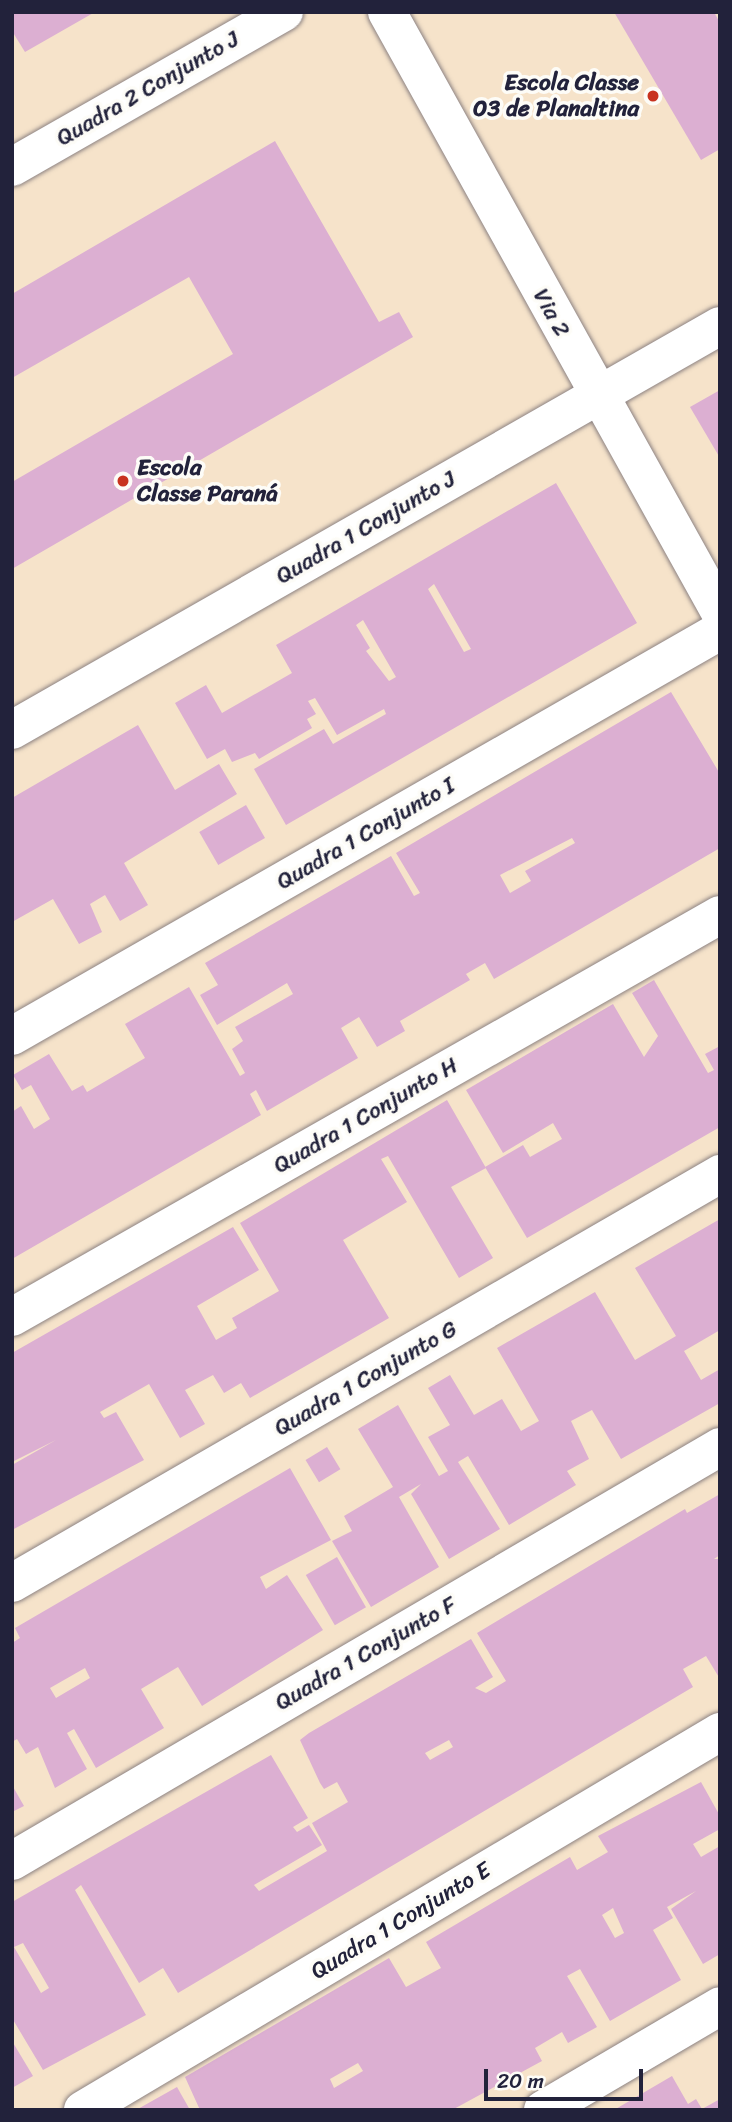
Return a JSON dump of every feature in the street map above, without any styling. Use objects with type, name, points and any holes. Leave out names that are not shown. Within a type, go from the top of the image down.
[{"type":"street","name":"Quadra 2 Conjunto J","points":[[12,167],[284,12]]},
{"type":"street","name":"Via 2","points":[[387,12],[597,397],[720,612]]},
{"type":"street","name":"Quadra 1 Conjunto J","points":[[12,730],[720,326]]},
{"type":"street","name":"Quadra 1 Conjunto I","points":[[12,1036],[720,631]]},
{"type":"street","name":"Quadra 1 Conjunto H","points":[[12,1317],[720,915]]},
{"type":"street","name":"Quadra 1 Conjunto G","points":[[12,1583],[720,1174]]},
{"type":"street","name":"Quadra 1 Conjunto F","points":[[12,1861],[720,1447]]},
{"type":"street","name":"Quadra 1 Conjunto E","points":[[83,2110],[720,1732]]},
{"type":"street","points":[[543,2110],[720,2006]]},
{"type":"building","points":[[12,12],[95,12],[25,52],[12,31]]},
{"type":"building","points":[[614,12],[714,12],[720,23],[720,149],[701,160]]},
{"type":"building","points":[[275,141],[379,322],[399,312],[413,337],[12,569],[12,482],[233,354],[189,277],[12,378],[12,294]]},
{"type":"building","points":[[720,390],[720,458],[690,407]]},
{"type":"building","points":[[556,483],[637,623],[286,825],[254,769],[324,729],[333,744],[386,714],[384,709],[337,735],[315,698],[308,701],[316,714],[307,719],[312,728],[259,759],[255,753],[232,762],[225,749],[207,759],[175,703],[206,685],[222,713],[292,673],[276,645]],"holes":[[[434,584],[471,649],[464,652],[428,589]],[[363,620],[396,677],[389,681],[366,651],[370,648],[356,625]]]},
{"type":"building","points":[[671,692],[720,774],[720,848],[494,979],[485,963],[466,974],[470,980],[400,1021],[405,1031],[377,1047],[359,1017],[341,1028],[358,1058],[267,1111],[256,1090],[250,1094],[261,1115],[12,1259],[12,1112],[21,1106],[34,1129],[50,1119],[31,1085],[22,1090],[13,1075],[49,1054],[72,1091],[83,1085],[87,1092],[145,1058],[125,1024],[189,987],[240,1076],[245,1073],[232,1049],[243,1041],[235,1027],[293,994],[287,983],[217,1025],[200,995],[218,985],[205,963],[391,856],[414,896],[420,893],[396,853]],"holes":[[[572,838],[575,843],[525,871],[531,881],[510,893],[500,875]]]},
{"type":"building","points":[[138,725],[175,790],[219,764],[237,794],[124,863],[148,905],[120,921],[105,895],[90,904],[102,932],[79,944],[53,899],[12,922],[12,798]]},
{"type":"building","points":[[246,805],[265,838],[218,865],[199,832]]},
{"type":"building","points":[[654,980],[708,1073],[714,1070],[705,1054],[720,1046],[720,1127],[527,1238],[485,1167],[523,1145],[530,1157],[562,1139],[553,1123],[503,1153],[466,1090],[613,1004],[644,1057],[658,1036],[632,993]]},
{"type":"building","points":[[447,1100],[486,1168],[451,1187],[493,1258],[459,1278],[388,1156],[381,1159],[407,1202],[343,1240],[389,1318],[250,1398],[241,1383],[224,1393],[213,1375],[185,1390],[205,1424],[180,1438],[149,1384],[100,1412],[104,1418],[116,1412],[144,1460],[12,1530],[12,1465],[56,1440],[12,1462],[12,1353],[233,1227],[259,1270],[197,1306],[216,1340],[237,1328],[232,1318],[279,1291],[240,1223]]},
{"type":"building","points":[[720,1219],[720,1330],[684,1351],[701,1380],[720,1369],[720,1403],[621,1459],[592,1410],[571,1421],[589,1459],[567,1471],[576,1485],[509,1525],[468,1456],[458,1462],[500,1529],[449,1559],[411,1494],[421,1484],[399,1497],[439,1567],[371,1607],[332,1541],[352,1531],[344,1516],[393,1487],[358,1429],[398,1405],[439,1476],[448,1471],[428,1437],[450,1425],[428,1388],[450,1375],[474,1415],[502,1399],[521,1431],[539,1421],[497,1348],[595,1292],[635,1360],[676,1336],[635,1268]]},
{"type":"building","points":[[327,1447],[340,1469],[319,1482],[306,1460]]},
{"type":"building","points":[[290,1468],[331,1540],[260,1577],[266,1589],[287,1575],[323,1630],[202,1706],[178,1667],[141,1689],[164,1728],[96,1768],[74,1729],[67,1733],[87,1769],[55,1788],[38,1747],[26,1754],[17,1739],[12,1742],[12,1643],[20,1638],[15,1628]],"holes":[[[85,1668],[90,1678],[56,1698],[50,1688]]]},
{"type":"building","points":[[720,1494],[720,1555],[714,1559],[720,1559],[720,1679],[706,1656],[683,1669],[693,1687],[178,1993],[163,1968],[139,1983],[81,1885],[75,1890],[146,2015],[43,2070],[12,2018],[12,1902],[271,1755],[308,1818],[293,1827],[297,1832],[309,1825],[322,1845],[254,1885],[259,1891],[327,1851],[312,1823],[348,1802],[337,1782],[324,1789],[300,1740],[471,1639],[493,1677],[475,1688],[486,1693],[506,1681],[477,1633],[685,1509],[687,1513]],"holes":[[[449,1740],[453,1747],[430,1760],[425,1753]],[[23,1943],[49,1988],[41,1993],[14,1947]]]},
{"type":"building","points":[[337,1557],[366,1607],[335,1625],[306,1575]]},
{"type":"building","points":[[701,1782],[720,1816],[720,1829],[693,1844],[701,1857],[720,1846],[720,1954],[703,1964],[671,1909],[696,1891],[667,1907],[673,1918],[653,1930],[681,1980],[610,2021],[580,1969],[567,1976],[597,2027],[568,2043],[562,2032],[535,2048],[542,2061],[452,2110],[200,2110],[185,2077],[389,1958],[406,1987],[441,1968],[426,1942],[570,1857],[577,1870],[608,1852],[598,1836]],"holes":[[[613,1908],[624,1933],[615,1938],[602,1915]],[[358,2063],[363,2071],[334,2088],[330,2079]]]},
{"type":"building","points":[[12,1785],[24,1806],[12,1812]]},
{"type":"building","points":[[12,2041],[33,2076],[12,2088]]},
{"type":"building","points":[[672,2076],[688,2104],[696,2099],[702,2109],[720,2099],[720,2110],[614,2110]]},
{"type":"building","points":[[177,2087],[190,2110],[136,2110]]},
{"type":"place","name":"Escola Classe 03 de Planaltina","points":[[653,96]]},
{"type":"place","name":"Escola Classe Paraná","points":[[123,481]]}]
